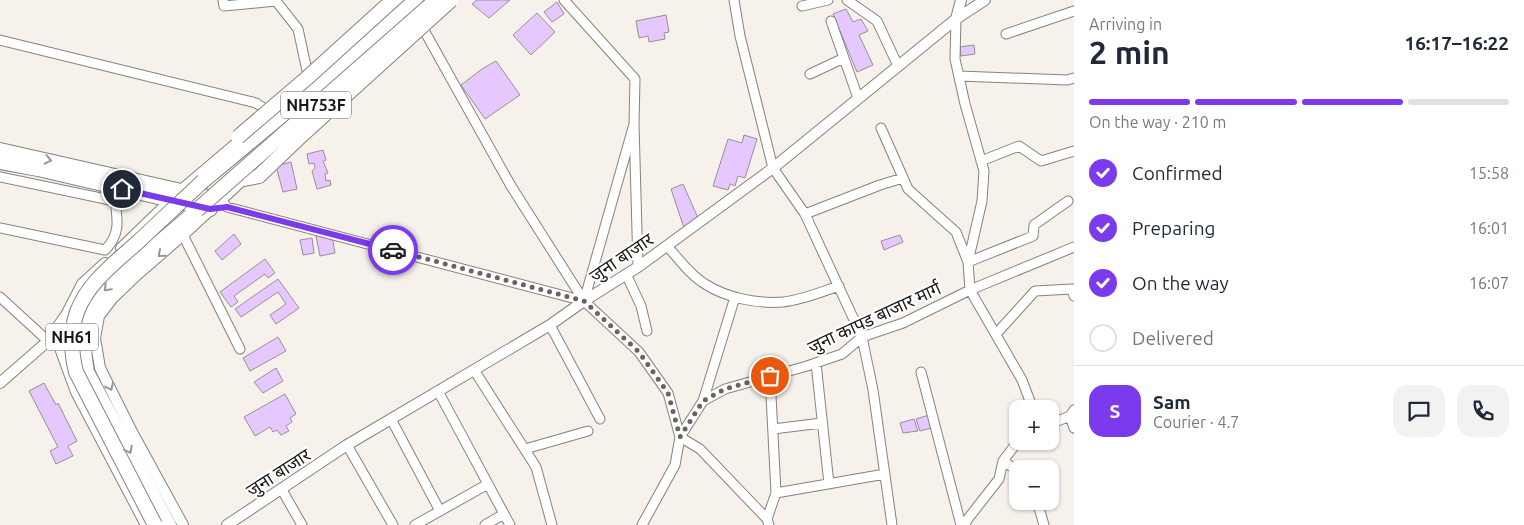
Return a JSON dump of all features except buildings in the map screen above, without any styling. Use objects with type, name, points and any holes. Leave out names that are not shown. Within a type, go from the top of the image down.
[{"type":"highway","points":[[221,157],[238,137],[393,0]]},
{"type":"highway","name":"NH61","points":[[155,525],[76,372],[71,352],[77,312],[86,295],[100,276],[203,181],[309,93],[416,0]]},
{"type":"highway","name":"NH753F","points":[[214,206],[436,0]]},
{"type":"highway","points":[[244,179],[259,176],[451,0]]},
{"type":"highway","points":[[0,150],[214,206]]},
{"type":"highway","points":[[0,162],[175,196]]},
{"type":"highway","name":"NH61","points":[[169,525],[87,372],[83,348],[83,331],[89,314],[99,296],[111,284],[214,206]]},
{"type":"street","points":[[223,0],[224,6],[276,1],[298,29],[309,80]]},
{"type":"street","points":[[0,383],[48,341],[66,315],[82,284],[175,196],[401,0]]},
{"type":"street","points":[[182,525],[100,368],[95,338],[99,316],[112,299],[214,206],[446,0]]},
{"type":"street","points":[[564,0],[635,79],[634,124],[638,267]]},
{"type":"street","points":[[734,0],[740,36],[773,168],[805,214],[862,337],[873,390],[892,525]]},
{"type":"street","points":[[802,6],[828,0]]},
{"type":"street","points":[[848,0],[877,21],[898,66]]},
{"type":"street","points":[[961,0],[956,19],[955,59],[984,171],[982,201],[968,262],[970,290],[1022,380],[1030,400]]},
{"type":"street","name":"जुना बाजार","points":[[227,525],[347,445],[550,325],[638,267],[773,168],[956,19],[985,0]]},
{"type":"street","points":[[1006,34],[1074,11]]},
{"type":"street","points":[[831,21],[858,98]]},
{"type":"street","points":[[420,22],[511,186],[584,301],[639,352],[668,393],[680,437],[700,449],[768,522]]},
{"type":"street","points":[[0,40],[256,103],[271,113]]},
{"type":"street","points":[[810,74],[844,58]]},
{"type":"street","points":[[959,76],[1067,80],[1074,78]]},
{"type":"street","points":[[584,301],[634,124]]},
{"type":"street","points":[[881,128],[908,189],[956,232],[968,262]]},
{"type":"street","points":[[981,161],[1019,146],[1041,161],[1074,151]]},
{"type":"street","points":[[0,177],[115,201],[118,224],[112,244],[105,250],[0,228]]},
{"type":"street","points":[[805,214],[903,178]]},
{"type":"street","points":[[968,262],[1033,236],[1034,225],[1068,201]]},
{"type":"street","points":[[214,206],[584,301]]},
{"type":"street","points":[[183,235],[240,349]]},
{"type":"street","points":[[667,246],[703,284],[735,298],[783,302],[839,286]]},
{"type":"street","name":"जुना कापड बाजार मार्ग","points":[[642,525],[675,465],[680,437],[703,401],[725,389],[842,354],[862,337],[903,323],[970,290],[1074,247]]},
{"type":"street","points":[[626,274],[640,306],[647,331]]},
{"type":"street","points":[[996,334],[1035,291],[1072,289],[1074,296]]},
{"type":"street","points":[[0,297],[48,341]]},
{"type":"street","points":[[703,401],[735,298]]},
{"type":"street","points":[[66,315],[61,351],[76,392],[146,525]]},
{"type":"street","points":[[550,325],[600,419]]},
{"type":"street","points":[[816,363],[828,484]]},
{"type":"street","points":[[474,370],[536,467],[552,525]]},
{"type":"street","points":[[921,372],[961,525]]},
{"type":"street","points":[[768,522],[776,492],[770,376]]},
{"type":"street","points":[[438,391],[510,525]]},
{"type":"street","points":[[1059,420],[1072,413],[1074,428]]},
{"type":"street","points":[[391,419],[440,511]]},
{"type":"street","points":[[773,429],[822,423]]},
{"type":"street","points":[[525,449],[588,431]]},
{"type":"street","points":[[347,445],[393,525]]},
{"type":"street","points":[[965,525],[966,520],[999,479],[1003,461],[1011,450]]},
{"type":"street","points":[[1003,461],[1009,465]]},
{"type":"street","points":[[776,492],[885,474]]},
{"type":"street","points":[[415,525],[488,484]]},
{"type":"street","points":[[282,490],[302,525]]},
{"type":"street","points":[[1040,510],[1044,525]]},
{"type":"street","points":[[485,525],[504,514]]},
{"type":"way so far","points":[[393,250],[584,301],[639,352],[668,393],[680,437],[703,401],[725,389],[770,376]]},
{"type":"route","points":[[122,189],[210,209],[227,207],[393,250]]}]
